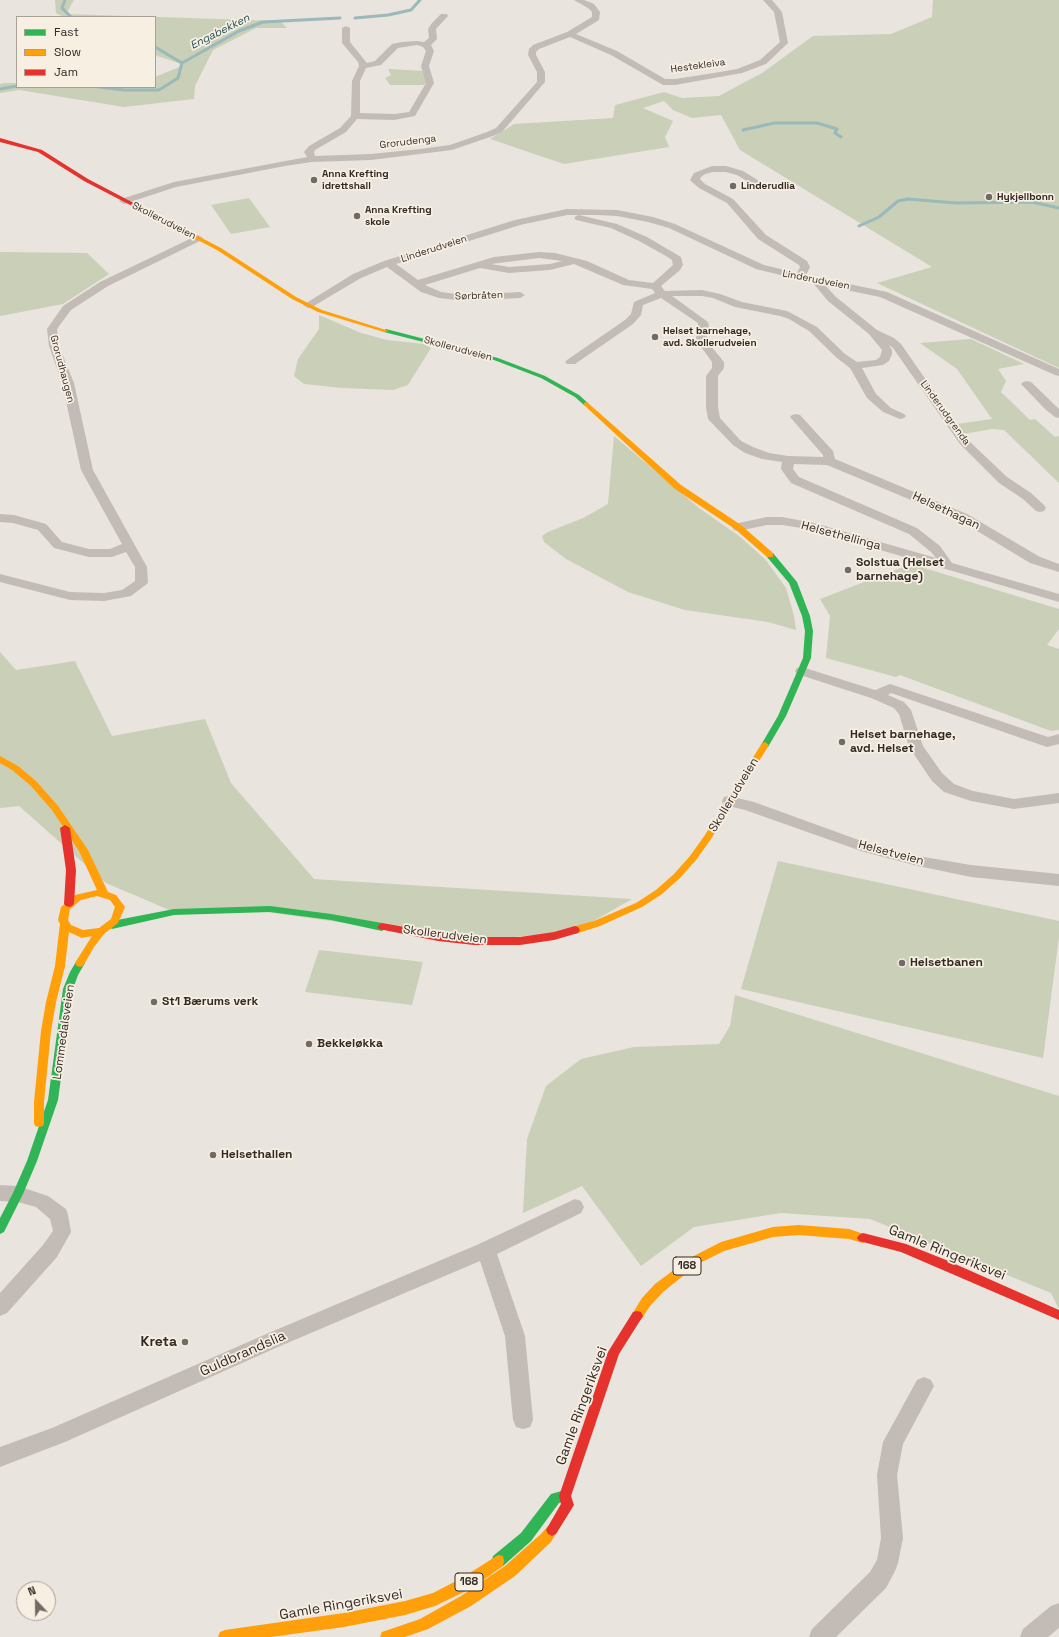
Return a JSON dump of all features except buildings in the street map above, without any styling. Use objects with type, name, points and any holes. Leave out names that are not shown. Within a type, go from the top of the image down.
[{"type":"street","name":"Grorudenga","points":[[124,201],[155,190],[193,180],[312,159],[371,157],[420,152],[458,145],[490,134],[498,130],[506,122],[541,82],[541,72],[532,55],[532,51],[536,46],[570,34],[596,18],[596,12],[591,6],[578,0]]},
{"type":"street","name":"Hestekleiva","points":[[570,34],[614,53],[663,82],[720,75],[740,71],[763,62],[784,43],[778,12],[767,0]]},
{"type":"street","points":[[426,45],[433,38],[432,30],[435,25],[444,16]]},
{"type":"street","points":[[312,159],[309,152],[312,148],[343,130],[355,116],[356,81],[363,66],[362,61],[346,43],[346,28]]},
{"type":"street","points":[[355,116],[394,117],[412,114],[430,83],[425,62],[430,51],[426,45],[409,43],[395,46],[378,63],[363,66]]},
{"type":"street","name":"Skollerudveien","points":[[0,140],[40,151],[86,180],[124,201],[234,257],[286,293],[308,305],[340,318],[496,359],[543,377],[576,396],[678,487],[738,527],[772,556],[793,582],[806,616],[809,631],[807,658],[782,716],[708,837],[693,858],[677,876],[659,892],[639,904],[597,924],[554,936],[520,941],[474,941],[438,937],[298,912],[245,909],[174,912],[112,925]]},
{"type":"street","points":[[761,186],[745,176],[726,169],[712,169],[702,172],[697,175],[695,180],[702,186],[730,201],[762,237],[803,263],[806,266],[801,276]]},
{"type":"street","points":[[567,212],[571,217],[614,226],[642,239],[670,254],[676,259],[678,264],[658,290],[638,304],[636,315],[629,322],[570,362]]},
{"type":"street","name":"Linderudveien","points":[[308,305],[357,276],[388,263],[518,222],[567,212],[611,213],[650,219],[672,226],[760,267],[780,273],[801,276],[817,281],[883,294],[1059,373]]},
{"type":"street","name":"Grorudhaugen","points":[[0,578],[70,596],[104,597],[126,593],[142,583],[141,567],[87,470],[68,383],[54,346],[52,329],[56,321],[67,308],[104,284],[198,238]]},
{"type":"street","points":[[417,284],[480,264],[508,258],[539,255],[555,256],[574,260],[627,283],[658,290],[702,293],[716,296],[739,305],[783,313],[794,317],[813,329],[841,356],[856,366],[871,396],[887,410],[900,416]]},
{"type":"street","points":[[480,264],[498,269],[509,270],[550,267],[574,260]]},
{"type":"street","name":"Sørbråten","points":[[388,263],[430,292],[449,297],[520,296]]},
{"type":"street","name":"Linderudgrenda","points":[[817,281],[832,299],[873,332],[887,350],[885,359],[879,363],[856,366]]},
{"type":"street","name":"Helsethagan","points":[[658,290],[703,322],[704,326],[701,340],[718,362],[718,368],[712,376],[712,407],[714,420],[737,443],[749,450],[766,456],[788,460],[829,461],[963,517],[1035,560],[1059,568]]},
{"type":"street","name":"Linderudgrenda","points":[[873,332],[890,340],[897,346],[953,427],[974,452],[1003,480],[1027,496],[1040,508]]},
{"type":"street","points":[[1028,384],[1050,408],[1059,415]]},
{"type":"street","points":[[796,417],[829,454],[829,461]]},
{"type":"street","points":[[788,460],[787,469],[795,480],[913,531],[936,549],[947,565]]},
{"type":"street","points":[[0,518],[14,519],[42,528],[58,545],[89,553],[112,553],[129,546]]},
{"type":"street","name":"Helsethellinga","points":[[738,527],[767,521],[782,521],[810,526],[1059,598]]},
{"type":"street","points":[[802,671],[876,695],[899,705],[906,713],[916,747],[937,777],[949,788],[971,796],[1014,804],[1059,798]]},
{"type":"street","points":[[876,695],[890,688],[1048,742],[1059,739]]},
{"type":"street","points":[[0,759],[15,768],[33,783],[55,808],[64,824],[83,850],[104,894]]},
{"type":"street","name":"Helsetveien","points":[[729,801],[749,806],[864,847],[918,861],[971,871],[1059,880]]},
{"type":"street","points":[[64,824],[71,870],[69,904]]},
{"type":"street","points":[[97,892],[104,894],[121,902],[118,916],[112,925],[101,931],[82,934],[73,931],[65,924],[63,915],[69,904],[78,897],[84,894],[97,892]]},
{"type":"street","name":"Skollerudveien","points":[[146,907],[174,912]]},
{"type":"street","name":"Lommedalsveien","points":[[39,1138],[39,1102],[43,1057],[51,1002],[62,958],[65,924]]},
{"type":"street","name":"Lommedalsveien","points":[[0,1229],[9,1193],[32,1161],[53,1100],[68,989],[81,960],[101,931]]},
{"type":"street","points":[[0,1307],[50,1251],[62,1232],[59,1215],[42,1201],[9,1193]]},
{"type":"street","name":"Guldbrandslia","points":[[0,1457],[58,1434],[277,1338],[486,1250],[575,1207]]},
{"type":"street","name":"Gamle Ringeriksvei","points":[[387,1637],[423,1624],[449,1611],[482,1591],[510,1572],[546,1538],[556,1525],[568,1504],[565,1496],[614,1352],[646,1302],[659,1288],[694,1261],[721,1247],[773,1232],[798,1230],[849,1234],[876,1240],[942,1263],[1059,1315]]},
{"type":"street","points":[[486,1250],[515,1336],[523,1420]]},
{"type":"street","points":[[820,1637],[878,1580],[887,1563],[892,1538],[887,1475],[893,1442],[924,1386]]},
{"type":"street","name":"Gamle Ringeriksvei","points":[[226,1637],[344,1620],[405,1608],[435,1599],[467,1583],[503,1558],[526,1537],[555,1498],[565,1496]]},
{"type":"street","points":[[1031,1637],[1059,1614]]},
{"type":"green space","points":[[55,0],[74,0],[66,14],[127,16],[62,16],[56,13]]},
{"type":"green space","points":[[933,0],[1059,0],[1059,368],[877,283],[932,267],[740,150],[721,115],[692,118],[673,110],[664,101],[643,108],[673,121],[665,137],[669,147],[564,164],[490,139],[514,124],[613,118],[615,105],[664,92],[682,98],[719,96],[762,73],[813,36],[891,34],[932,17]]},
{"type":"green space","points":[[156,17],[280,21],[287,28],[256,28],[213,50],[195,86],[194,99],[124,107],[19,90],[0,93],[0,84],[5,83],[16,83],[16,88],[156,88],[156,77],[184,65],[156,55]]},
{"type":"green space","points":[[388,69],[425,71],[427,78],[426,83],[424,85],[390,85],[385,78],[391,75]]},
{"type":"green space","points":[[249,198],[270,227],[231,234],[211,205]]},
{"type":"green space","points":[[0,252],[87,253],[109,274],[63,304],[0,316]]},
{"type":"green space","points":[[319,315],[361,333],[387,340],[424,344],[431,348],[408,385],[393,390],[342,388],[304,384],[294,376],[298,359],[319,329]]},
{"type":"green space","points":[[971,339],[1024,364],[998,369],[1006,381],[1001,392],[1030,420],[1035,419],[1055,437],[1059,436],[1059,483],[1004,430],[992,429],[964,434],[957,424],[992,419],[957,369],[920,343]]},
{"type":"green space","points":[[614,436],[699,508],[739,536],[765,559],[786,588],[794,616],[796,630],[768,622],[685,610],[628,592],[566,559],[544,542],[542,536],[548,532],[583,518],[608,504]]},
{"type":"green space","points":[[911,564],[1059,609],[1059,629],[1047,645],[1059,649],[1059,730],[1051,731],[900,675],[896,677],[826,658],[830,616],[820,599]]},
{"type":"green space","points":[[0,652],[16,670],[75,661],[112,736],[205,719],[231,783],[314,879],[632,899],[576,931],[474,941],[245,909],[174,912],[106,883],[19,806],[0,808]]},
{"type":"green space","name":"Helsetbanen","points":[[778,861],[1059,921],[1059,937],[1043,1058],[741,989]]},
{"type":"green space","points":[[319,950],[423,962],[412,1005],[305,992]]},
{"type":"green space","points":[[735,995],[1059,1096],[1059,1309],[1051,1293],[870,1219],[781,1213],[694,1227],[641,1266],[582,1186],[523,1213],[527,1139],[546,1086],[581,1059],[634,1047],[719,1044],[730,1026]]},
{"type":"waterway","points":[[65,0],[62,8],[70,16]]},
{"type":"waterway","name":"Engabekken","points":[[355,18],[388,15],[411,10],[420,0]]},
{"type":"waterway","name":"Engabekken","points":[[182,63],[239,31],[263,22],[340,18]]},
{"type":"waterway","points":[[156,48],[182,63]]},
{"type":"waterway","points":[[107,88],[124,90],[159,90],[178,78],[182,63]]},
{"type":"waterway","points":[[0,89],[16,86]]},
{"type":"waterway","points":[[743,130],[774,123],[817,123],[837,129],[835,133],[841,137]]},
{"type":"waterway","points":[[859,226],[879,217],[898,201],[908,199],[956,203],[1032,202],[1059,208]]},
{"type":"traffic: fast","points":[[386,331],[496,359],[543,377],[577,396],[586,404]]},
{"type":"traffic: fast","points":[[765,745],[782,716],[807,658],[809,631],[806,616],[793,582],[770,555]]},
{"type":"traffic: fast","points":[[112,925],[174,912],[270,909],[331,917],[382,927]]},
{"type":"traffic: fast","points":[[0,1229],[18,1194],[32,1161],[53,1100],[68,989],[73,975],[80,963]]},
{"type":"traffic: fast","points":[[498,1561],[526,1537],[555,1498],[565,1496]]},
{"type":"traffic: slow","points":[[188,233],[219,249],[294,298],[320,311],[386,331]]},
{"type":"traffic: slow","points":[[586,404],[678,487],[738,527],[770,555]]},
{"type":"traffic: slow","points":[[575,930],[597,924],[639,905],[659,892],[677,876],[693,858],[708,837],[765,745]]},
{"type":"traffic: slow","points":[[0,759],[15,768],[33,783],[55,808],[83,850],[104,894]]},
{"type":"traffic: slow","points":[[80,963],[91,944],[101,931],[115,921],[120,907],[113,897],[97,893],[78,897],[66,907],[63,920],[68,927],[82,934],[101,931]]},
{"type":"traffic: slow","points":[[39,1123],[39,1102],[46,1031],[51,1002],[60,966],[65,924]]},
{"type":"traffic: slow","points":[[637,1316],[646,1302],[659,1288],[694,1261],[721,1247],[773,1232],[799,1230],[849,1234],[863,1238]]},
{"type":"traffic: slow","points":[[387,1637],[423,1624],[466,1601],[510,1571],[546,1538],[552,1530]]},
{"type":"traffic: slow","points":[[225,1637],[344,1620],[405,1608],[435,1599],[467,1583],[498,1561]]},
{"type":"traffic: jam","points":[[0,140],[40,151],[86,180],[188,233]]},
{"type":"traffic: jam","points":[[65,828],[71,870],[69,904]]},
{"type":"traffic: jam","points":[[382,927],[438,937],[474,941],[520,941],[554,936],[575,930]]},
{"type":"traffic: jam","points":[[863,1238],[902,1247],[942,1263],[1059,1315]]},
{"type":"traffic: jam","points":[[552,1530],[568,1505],[565,1496],[614,1352],[637,1316]]},
{"type":"place","name":"Anna Krefting idrettshall","points":[[314,180]]},
{"type":"place","name":"Linderudlia","points":[[733,186]]},
{"type":"place","name":"Hykjellbonn","points":[[989,197]]},
{"type":"place","name":"Anna Krefting skole","points":[[357,216]]},
{"type":"place","name":"Helset barnehage, avd. Skollerudveien","points":[[655,337]]},
{"type":"place","name":"Solstua (Helset barnehage)","points":[[848,570]]},
{"type":"place","name":"Helset barnehage, avd. Helset","points":[[842,742]]},
{"type":"place","name":"Helsetbanen","points":[[902,963]]},
{"type":"place","name":"St1 Bærums verk","points":[[154,1002]]},
{"type":"place","name":"Bekkeløkka","points":[[309,1044]]},
{"type":"place","name":"Helsethallen","points":[[213,1155]]},
{"type":"place","name":"Kreta","points":[[185,1342]]}]
